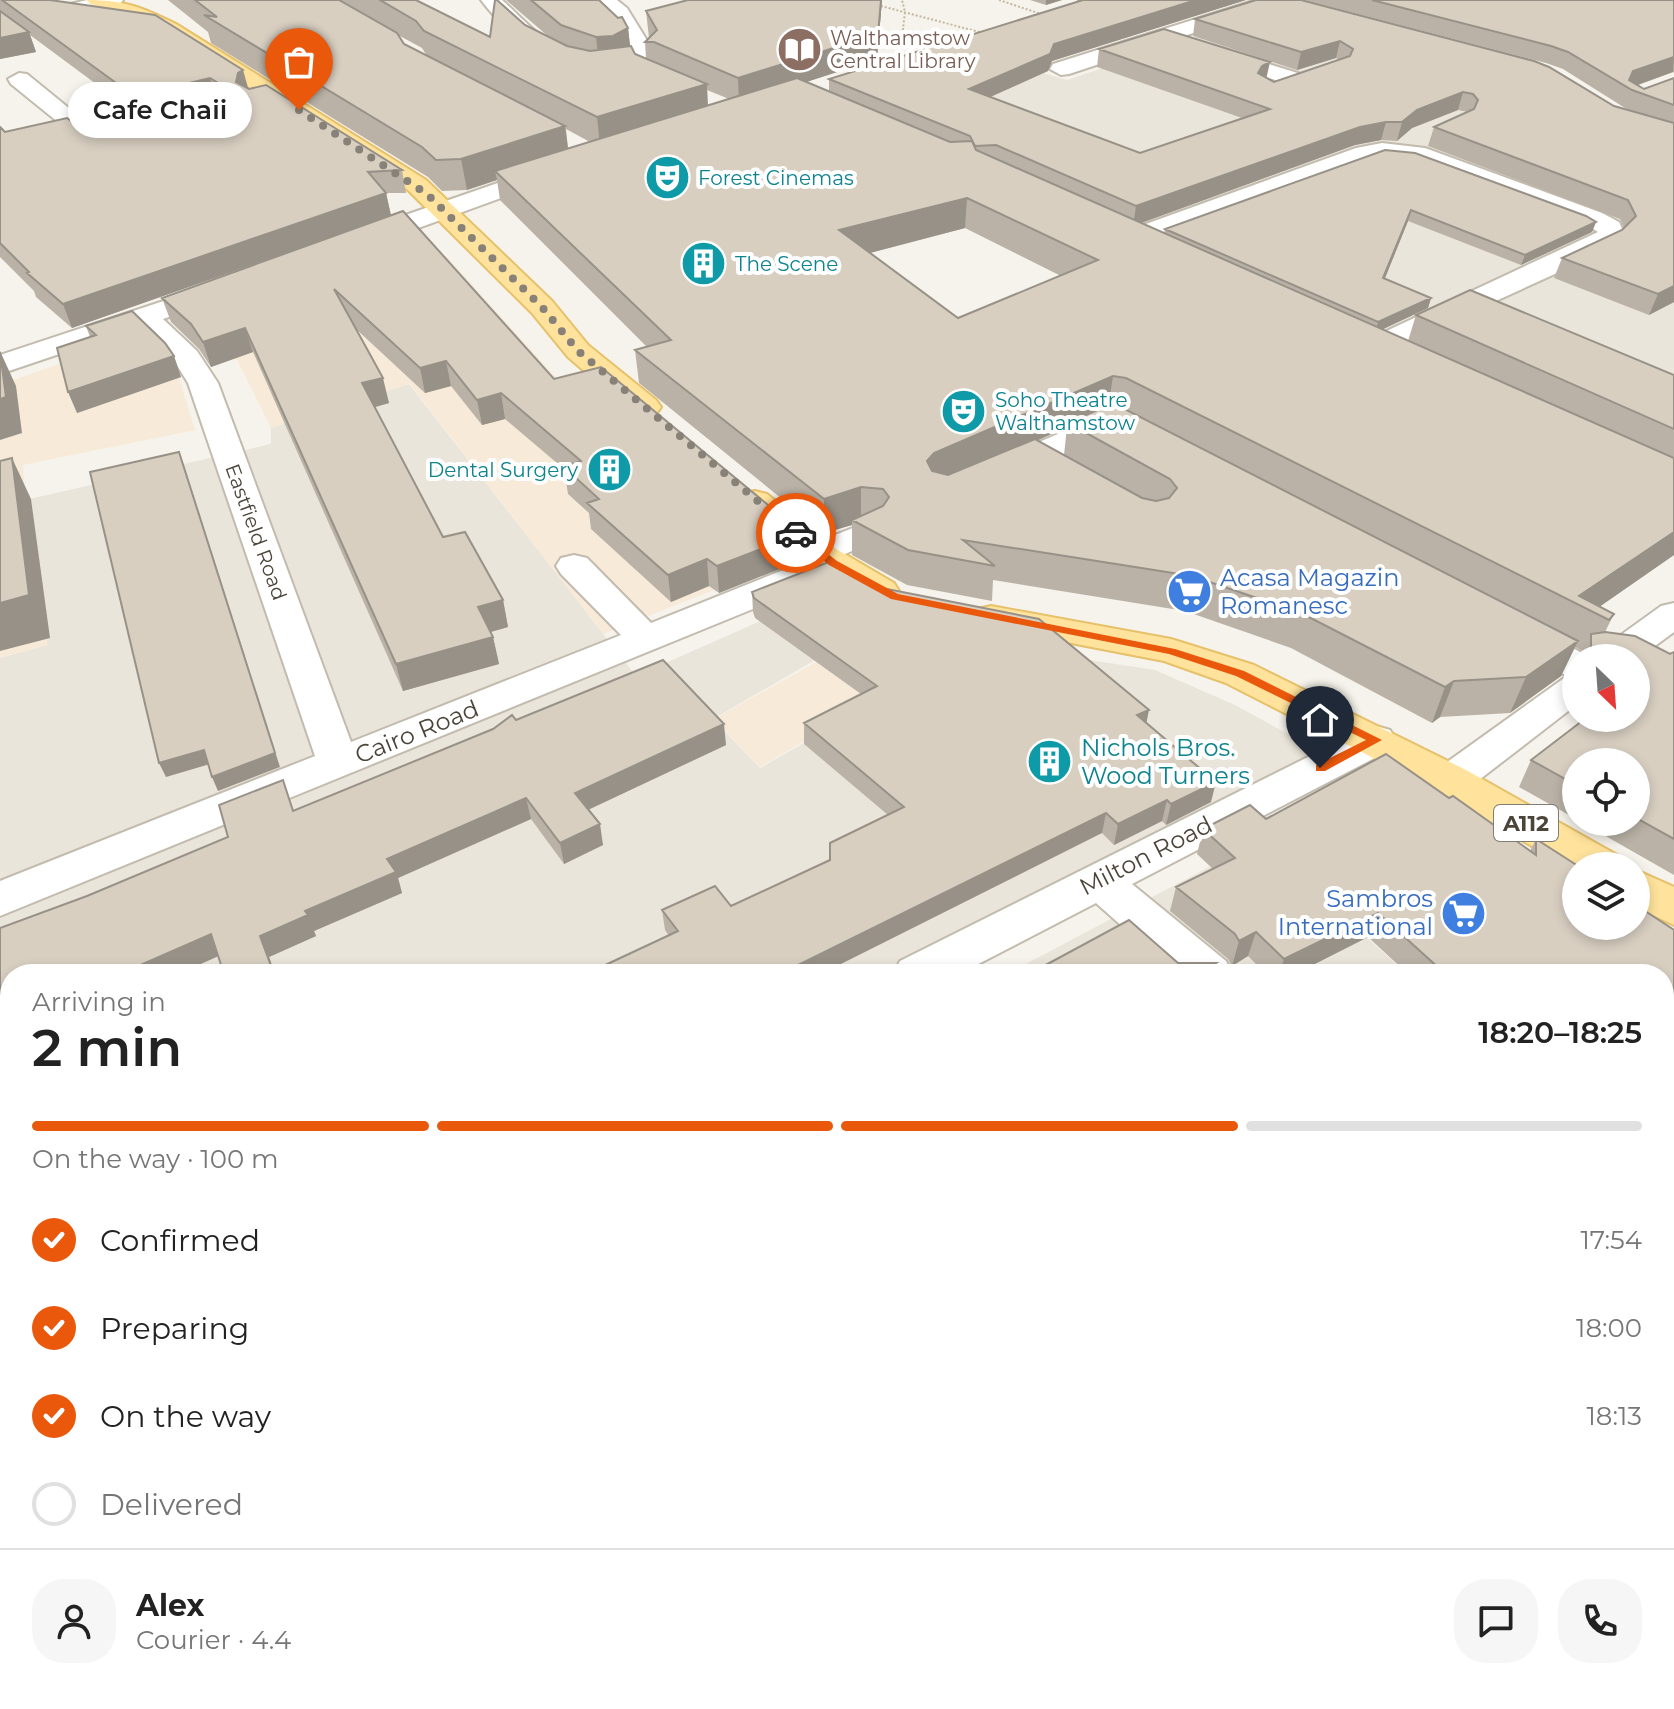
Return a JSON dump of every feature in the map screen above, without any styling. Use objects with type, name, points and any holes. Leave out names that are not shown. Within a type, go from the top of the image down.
[{"type":"main road","points":[[105,1],[169,28],[264,97],[397,172],[442,208],[542,307],[578,351],[663,423]]},
{"type":"main road","points":[[65,6],[154,22]]},
{"type":"main road","points":[[735,484],[826,558],[882,591],[909,600]]},
{"type":"main road","name":"A112","points":[[951,608],[1171,651],[1240,674],[1376,740],[1577,852]]},
{"type":"main road","points":[[1650,894],[1674,908]]},
{"type":"street","points":[[491,0],[553,56],[577,70],[596,73],[629,67],[646,55],[620,12],[605,0]]},
{"type":"street","points":[[1061,69],[1271,0]]},
{"type":"street","points":[[65,6],[105,1]]},
{"type":"street","points":[[1161,36],[1296,80]]},
{"type":"street","points":[[1218,72],[1244,63]]},
{"type":"street","points":[[1256,94],[1322,71]]},
{"type":"street","points":[[19,79],[93,139],[139,128]]},
{"type":"street","points":[[1406,150],[1421,136],[1434,131]]},
{"type":"street","points":[[1130,239],[1364,153],[1406,150],[1593,218],[1610,228],[1612,235],[1603,242],[1375,347]]},
{"type":"street","points":[[333,250],[442,208],[581,162]]},
{"type":"street","points":[[1103,227],[1173,258]]},
{"type":"street","points":[[0,334],[11,361],[145,318],[246,281]]},
{"type":"street","name":"Eastfield Road","points":[[145,318],[187,357],[203,383],[338,764]]},
{"type":"street","points":[[1346,335],[1403,361]]},
{"type":"street","points":[[974,483],[1109,421],[1150,443]]},
{"type":"street","points":[[1032,457],[1071,479]]},
{"type":"street","name":"Cairo Road","points":[[0,899],[646,639],[826,558],[868,532]]},
{"type":"street","points":[[574,566],[646,639]]},
{"type":"street","points":[[1633,644],[1674,614]]},
{"type":"street","points":[[1493,621],[1562,658]]},
{"type":"street","points":[[1451,780],[1562,697]]},
{"type":"street","name":"Milton Road","points":[[936,964],[1376,740]]},
{"type":"street","points":[[1100,880],[1149,926],[1196,964]]},
{"type":"path","points":[[899,63],[905,12],[902,0]]},
{"type":"path","points":[[999,0],[1044,15]]},
{"type":"path","points":[[868,3],[988,34]]},
{"type":"shaded area","points":[[1272,11],[1674,142],[1674,470],[916,130],[1043,73],[1067,80]]},
{"type":"shaded area","points":[[424,247],[446,256],[571,394],[794,558],[603,634],[410,384],[271,428],[237,360],[183,322]]},
{"type":"shaded area","points":[[140,335],[176,368],[195,430],[23,465],[25,500],[48,645],[0,658],[0,385]]},
{"type":"shaded area","points":[[409,384],[636,676],[840,586],[893,615],[713,719],[760,768],[979,643],[1155,670],[1235,705],[1319,751],[895,964],[0,964],[0,658],[47,645],[25,500],[271,444],[271,428]]},
{"type":"shaded area","points":[[895,618],[977,640],[760,767],[714,719]]},
{"type":"shaded area","points":[[1260,840],[1396,964],[1026,964]]},
{"type":"building","points":[[2,0],[50,0],[155,15],[243,70],[238,73],[236,82],[249,89],[266,85],[402,170],[368,172],[386,193],[63,304],[27,273],[0,243],[0,127],[5,132],[67,118],[86,127],[220,96],[225,87],[210,78],[134,96]]},
{"type":"building","points":[[195,0],[339,0],[397,33],[404,44],[565,126],[461,159],[436,160],[422,147],[204,15],[217,17]]},
{"type":"building","points":[[380,0],[416,0],[490,37],[497,0],[525,25],[567,46],[590,51],[631,46],[635,54],[707,84],[597,117],[424,31],[416,21]]},
{"type":"building","points":[[531,0],[599,0],[618,18],[622,17],[628,28],[613,36],[596,37],[561,25]]},
{"type":"building","points":[[688,0],[881,0],[878,34],[738,78],[654,42],[645,42],[657,30],[646,11]]},
{"type":"building","points":[[1083,0],[1196,0],[1054,44],[1050,54],[969,89],[1140,153],[1270,109],[1099,49],[1164,29],[1270,62],[1262,66],[1258,73],[1274,82],[1350,56],[1353,49],[1340,41],[1301,52],[1195,19],[1256,0],[1301,0],[1534,61],[1614,106],[1674,123],[1674,286],[1658,294],[1562,258],[1622,230],[1636,216],[1628,200],[1434,127],[1474,109],[1478,100],[1473,94],[1463,92],[1417,110],[1402,122],[1360,127],[1136,206],[996,145],[975,146],[970,136],[829,79]]},
{"type":"building","points":[[1372,0],[1674,0],[1674,57],[1633,71],[1629,80],[1644,89],[1674,78],[1674,105],[1632,90],[1568,52],[1551,46]]},
{"type":"building","points":[[0,11],[29,32],[0,38]]},
{"type":"building","points":[[797,78],[950,142],[972,141],[976,150],[1674,458],[1674,532],[1579,596],[1614,614],[1609,620],[1126,378],[1113,376],[934,453],[927,461],[932,471],[948,475],[1035,439],[1142,498],[1156,501],[1169,498],[1177,488],[1170,479],[1068,423],[1113,403],[1578,641],[1562,644],[1562,652],[1526,677],[1454,681],[1445,687],[1301,613],[1192,576],[963,540],[995,566],[908,550],[852,520],[883,506],[889,497],[883,489],[861,487],[824,499],[635,350],[671,340],[495,171]],"holes":[[[967,198],[1098,260],[958,318],[839,230]]]},
{"type":"building","points":[[1385,150],[1415,153],[1596,222],[1525,255],[1411,210],[1383,278],[1431,298],[1378,322],[1165,229]]},
{"type":"building","points":[[403,211],[554,379],[601,367],[802,533],[717,566],[707,559],[668,575],[587,503],[599,499],[564,467],[581,461],[501,393],[477,400],[446,361],[420,368],[334,289],[383,378],[362,383],[443,537],[465,532],[503,600],[478,607],[493,637],[396,664],[245,328],[203,342],[191,324],[162,298]]},
{"type":"building","points":[[1470,290],[1674,375],[1674,429],[1416,315]]},
{"type":"building","points":[[132,311],[174,356],[68,392],[57,348],[96,335],[86,326]]},
{"type":"building","points":[[0,352],[6,397],[0,399]]},
{"type":"building","points":[[179,452],[275,753],[212,777],[204,750],[159,763],[90,472]]},
{"type":"building","points":[[12,458],[29,595],[0,603],[0,461]]},
{"type":"building","points":[[831,561],[882,588],[1039,619],[1149,710],[1137,715],[1216,782],[1171,804],[1167,800],[1118,824],[1106,813],[800,964],[607,964],[678,931],[662,910],[715,886],[731,906],[830,860],[830,843],[904,807],[804,723],[877,686],[754,598],[752,592]]},
{"type":"building","points":[[1605,632],[1635,636],[1670,654],[1674,652],[1674,839],[1650,826],[1650,748],[1562,748],[1562,777],[1531,760],[1568,732],[1650,732],[1650,644],[1591,644],[1591,634]]},
{"type":"building","points":[[663,660],[724,724],[575,793],[600,824],[560,843],[526,798],[387,859],[396,872],[305,911],[308,915],[260,936],[270,964],[221,964],[211,934],[143,964],[0,964],[0,928],[87,896],[228,837],[219,805],[283,780],[293,811],[493,729],[512,715],[516,720]]},
{"type":"building","points":[[1386,754],[1449,798],[1453,796],[1536,855],[1536,839],[1562,856],[1562,940],[1650,940],[1650,914],[1674,930],[1674,964],[1434,964],[1378,913],[1284,959],[1256,932],[1239,941],[1235,934],[1176,887],[1235,858],[1203,829],[1250,805],[1266,819]]},
{"type":"building","points":[[1129,920],[1178,963],[1216,963],[1214,964],[1048,964]]},
{"type":"way so far","points":[[299,110],[417,185],[542,307],[578,351],[796,533]]},
{"type":"place","name":"Walthamstow Central Library","points":[[799,49]]},
{"type":"place","name":"Cafe Chaii","points":[[299,110]]},
{"type":"place","name":"Forest Cinemas","points":[[667,178]]},
{"type":"place","name":"The Scene","points":[[704,264]]},
{"type":"place","name":"Soho Theatre Walthamstow","points":[[964,412]]},
{"type":"place","name":"Dental Surgery","points":[[609,470]]},
{"type":"place","name":"Acasa Magazin Romanesc","points":[[1189,592]]},
{"type":"place","name":"Nichols Bros. Wood Turners","points":[[1050,762]]},
{"type":"place","name":"Sambros International","points":[[1464,913]]},
{"type":"route","points":[[796,533],[833,563],[895,597],[1171,651],[1240,674],[1376,740],[1320,768]]}]
